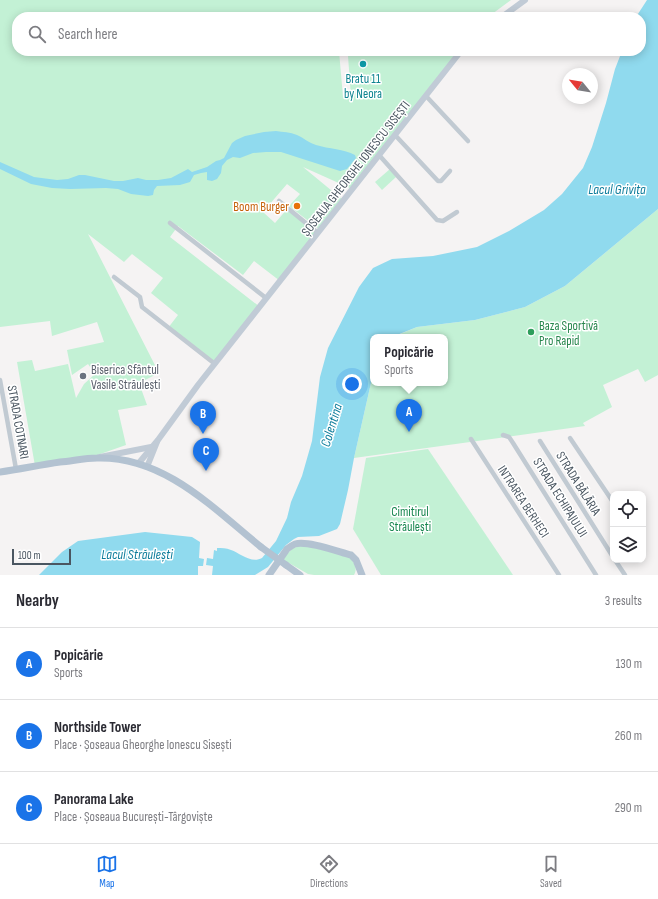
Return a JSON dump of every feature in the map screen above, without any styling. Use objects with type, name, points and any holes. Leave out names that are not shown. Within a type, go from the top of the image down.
[{"type":"main road","points":[[509,12],[525,0]]},
{"type":"main road","name":"ȘOSEAUA GHEORGHE IONESCU SISEȘTI","points":[[138,464],[158,440],[183,404],[457,56]]},
{"type":"main road","name":"ȘOSEAUA GHEORGHE IONESCU SISEȘTI","points":[[147,467],[158,440]]},
{"type":"main road","points":[[0,472],[96,458],[151,447]]},
{"type":"main road","points":[[96,458],[122,460],[138,464],[167,475],[184,485],[300,575]]},
{"type":"main road","points":[[269,575],[291,545],[301,543],[351,555],[356,560],[360,573]]},
{"type":"main road","points":[[289,567],[307,575]]},
{"type":"street","points":[[426,96],[468,141]]},
{"type":"street","points":[[395,135],[438,181],[441,181],[450,171]]},
{"type":"street","points":[[379,155],[437,220],[443,221],[457,212]]},
{"type":"street","points":[[279,202],[318,233]]},
{"type":"street","points":[[170,223],[266,298]]},
{"type":"street","points":[[114,277],[140,297],[142,308],[215,364]]},
{"type":"street","name":"STRADA COTNARI","points":[[0,380],[16,469]]},
{"type":"street","name":"STRADA ECHIPAJULUI","points":[[503,435],[509,437],[513,443],[596,575]]},
{"type":"street","points":[[570,438],[610,498]]},
{"type":"street","name":"INTRAREA BERHECI","points":[[471,439],[559,575]]},
{"type":"street","name":"STRADA BĂLĂRIA","points":[[540,441],[610,552]]},
{"type":"street","name":"STRADA BĂLĂRIA","points":[[617,563],[625,575]]},
{"type":"green space","points":[[0,0],[511,0],[495,12],[12,12],[12,56],[339,56],[343,97],[351,97],[348,56],[456,56],[352,189],[303,167],[343,200],[320,230],[289,206],[300,194],[287,184],[263,212],[275,223],[288,208],[318,233],[280,281],[254,261],[243,275],[178,226],[170,237],[260,307],[215,364],[168,328],[178,315],[151,293],[163,278],[132,254],[124,262],[88,234],[159,373],[139,383],[147,405],[118,410],[126,445],[86,459],[35,466],[17,362],[32,360],[35,371],[68,364],[76,398],[84,384],[95,374],[88,364],[72,375],[67,350],[104,342],[97,322],[52,336],[50,321],[0,327]]},
{"type":"green space","points":[[390,169],[396,177],[382,190],[375,182]]},
{"type":"green space","name":"Baza Sportivă Pro Rapid","points":[[658,209],[658,375],[645,382],[638,369],[603,385],[612,407],[583,423],[585,426],[354,458],[370,386],[448,386],[448,334],[400,334],[417,327],[475,320],[525,307],[565,286]]},
{"type":"green space","name":"Cimitirul Străulești","points":[[428,449],[513,575],[381,575],[353,529],[366,458]]},
{"type":"green space","points":[[304,545],[350,557],[356,568],[354,575],[308,574],[282,559],[293,548]]},
{"type":"water","name":"Lacul Grivița","points":[[647,0],[658,0],[658,209],[565,286],[525,307],[475,320],[417,327],[400,334],[370,334],[370,386],[348,490],[340,524],[337,529],[319,536],[298,537],[294,539],[286,545],[268,567],[255,575],[212,575],[213,566],[206,565],[207,558],[213,559],[214,550],[217,551],[217,548],[234,551],[250,559],[258,560],[262,558],[276,541],[287,518],[291,502],[302,476],[312,441],[320,377],[328,348],[359,287],[373,268],[392,259],[433,256],[477,247],[509,231],[544,210],[562,194],[583,168],[592,147],[620,56],[646,56],[646,12],[639,12]]},
{"type":"water","points":[[276,131],[294,134],[316,145],[351,153],[355,155],[356,158],[347,169],[340,171],[281,152],[253,153],[240,158],[233,157],[227,160],[222,166],[221,173],[217,179],[212,181],[207,180],[207,172],[201,173],[194,175],[190,182],[180,185],[157,186],[153,195],[148,196],[131,194],[118,189],[106,188],[52,188],[31,184],[0,169],[0,162],[34,177],[57,180],[85,175],[114,181],[138,178],[158,180],[171,178],[188,169],[192,172],[207,167],[224,158],[232,143],[245,136]]},
{"type":"water","name":"Lacul Străulești","points":[[145,532],[192,537],[200,542],[199,558],[204,559],[203,566],[198,566],[198,575],[39,575],[62,552],[78,541]]},
{"type":"place","name":"Bratu 11 by Neora","points":[[363,64]]},
{"type":"place","name":"Boom Burger","points":[[297,206]]},
{"type":"place","name":"Baza Sportivă Pro Rapid","points":[[531,332]]},
{"type":"place","name":"Biserica Sfântul Vasile Străulești","points":[[83,376]]},
{"type":"place","name":"Popicărie","points":[[409,432]]},
{"type":"place","name":"Northside Tower","points":[[203,434]]},
{"type":"place","name":"Panorama Lake","points":[[206,471]]},
{"type":"water label","name":"Colentina","points":[[331,425]]}]
